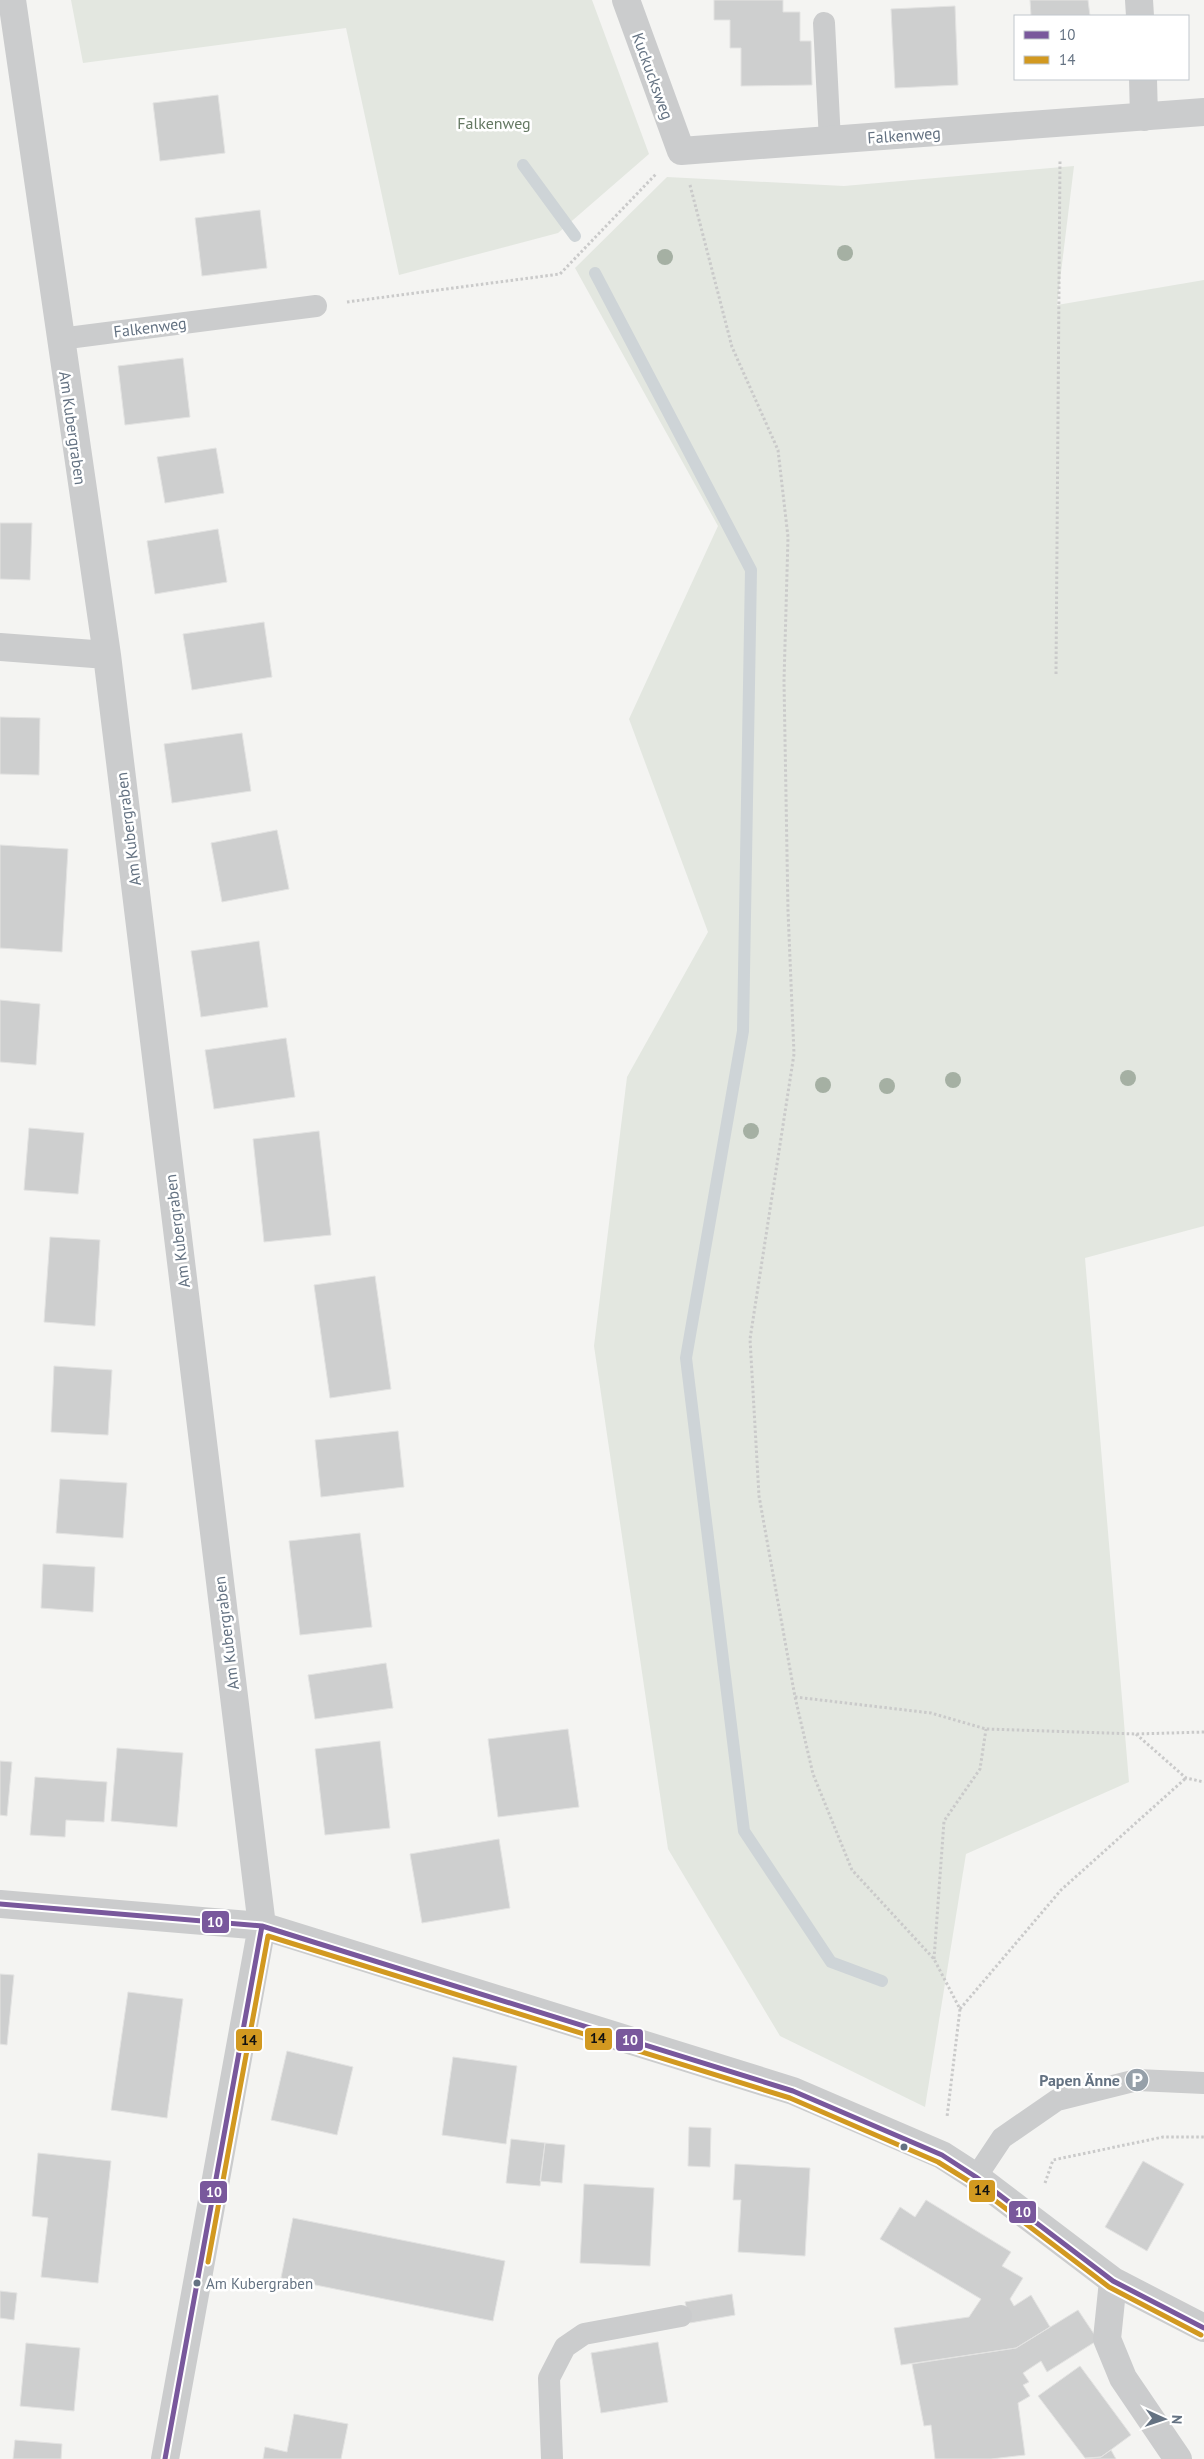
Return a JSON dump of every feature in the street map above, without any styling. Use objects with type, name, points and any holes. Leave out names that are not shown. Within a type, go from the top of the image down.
[{"type":"street","name":"Am Kubergraben","points":[[12,0],[107,655],[262,1926],[165,2459]]},
{"type":"street","name":"Kuckucksweg","points":[[626,0],[681,152]]},
{"type":"street","points":[[1139,0],[1140,15]]},
{"type":"street","points":[[1143,80],[1144,117]]},
{"type":"street","name":"Falkenweg","points":[[681,152],[1204,112]]},
{"type":"street","points":[[0,647],[107,655]]},
{"type":"street","points":[[0,1904],[262,1926],[793,2091],[942,2155],[976,2177],[1113,2281],[1204,2328]]},
{"type":"street","points":[[1113,2281],[1107,2339],[1124,2378],[1178,2459]]},
{"type":"lane","points":[[824,23],[830,140]]},
{"type":"lane","name":"Falkenweg","points":[[60,339],[316,306]]},
{"type":"lane","points":[[976,2177],[1002,2138],[1057,2100],[1137,2080],[1204,2083]]},
{"type":"lane","points":[[552,2459],[549,2378],[564,2347],[584,2334],[681,2316]]},
{"type":"path","points":[[1056,674],[1060,123]]},
{"type":"path","points":[[316,306],[560,274],[656,173],[681,152],[732,346],[778,450],[788,536],[784,681],[788,911],[794,1054],[750,1339],[759,1496],[795,1697],[812,1774],[852,1870],[934,1959],[960,2010]]},
{"type":"path","points":[[795,1697],[931,1713],[986,1728],[1136,1734],[1204,1732]]},
{"type":"path","points":[[934,1959],[944,1822],[980,1769],[986,1728]]},
{"type":"path","points":[[1136,1734],[1186,1778],[1204,1782]]},
{"type":"path","points":[[942,2155],[960,2010],[1061,1890],[1186,1778]]},
{"type":"path","points":[[1032,2219],[1053,2160],[1163,2136],[1204,2137]]},
{"type":"green space","name":"Falkenweg","points":[[71,0],[592,0],[649,154],[558,233],[399,275],[346,28],[83,63]]},
{"type":"green space","points":[[1074,166],[1057,305],[1204,280],[1204,1226],[1085,1258],[1129,1782],[966,1854],[925,2107],[780,2036],[668,1849],[594,1346],[627,1077],[708,932],[629,719],[718,526],[575,268],[667,177],[844,186]]},
{"type":"building","points":[[714,0],[783,0],[783,12],[800,12],[800,41],[811,41],[812,85],[741,86],[741,48],[730,48],[730,20],[714,20]]},
{"type":"building","points":[[1030,0],[1088,0],[1090,15],[1031,15]]},
{"type":"building","points":[[955,6],[958,85],[895,88],[891,9]]},
{"type":"building","points":[[218,95],[225,153],[160,161],[153,103]]},
{"type":"building","points":[[260,210],[267,268],[202,276],[195,218]]},
{"type":"building","points":[[183,358],[190,417],[125,425],[118,366]]},
{"type":"building","points":[[216,448],[224,493],[165,503],[157,457]]},
{"type":"building","points":[[0,523],[32,523],[30,580],[0,579]]},
{"type":"building","points":[[218,529],[227,582],[155,594],[147,541]]},
{"type":"building","points":[[264,622],[272,677],[192,690],[183,634]]},
{"type":"building","points":[[0,717],[40,718],[39,775],[0,774]]},
{"type":"building","points":[[242,733],[251,791],[172,803],[164,744]]},
{"type":"building","points":[[277,830],[289,889],[222,902],[211,843]]},
{"type":"building","points":[[0,845],[68,849],[62,952],[0,948]]},
{"type":"building","points":[[259,941],[268,1007],[201,1017],[191,951]]},
{"type":"building","points":[[0,1000],[40,1004],[36,1065],[0,1062]]},
{"type":"building","points":[[286,1038],[295,1097],[214,1109],[205,1050]]},
{"type":"building","points":[[29,1128],[84,1133],[78,1194],[24,1190]]},
{"type":"building","points":[[319,1131],[331,1235],[264,1242],[253,1139]]},
{"type":"building","points":[[50,1237],[100,1240],[95,1326],[44,1322]]},
{"type":"building","points":[[375,1276],[391,1389],[330,1398],[314,1285]]},
{"type":"building","points":[[54,1366],[112,1370],[108,1435],[51,1432]]},
{"type":"building","points":[[398,1431],[404,1487],[321,1497],[315,1440]]},
{"type":"building","points":[[60,1479],[127,1483],[123,1538],[56,1533]]},
{"type":"building","points":[[360,1533],[372,1627],[300,1635],[289,1541]]},
{"type":"building","points":[[43,1564],[95,1567],[93,1612],[41,1608]]},
{"type":"building","points":[[386,1663],[393,1708],[315,1719],[308,1675]]},
{"type":"building","points":[[568,1729],[579,1807],[498,1817],[488,1739]]},
{"type":"building","points":[[380,1741],[390,1828],[325,1835],[315,1749]]},
{"type":"building","points":[[117,1748],[183,1753],[177,1827],[111,1821]]},
{"type":"building","points":[[0,1761],[12,1762],[7,1816],[0,1815]]},
{"type":"building","points":[[35,1777],[107,1782],[104,1822],[66,1820],[65,1837],[30,1835]]},
{"type":"building","points":[[499,1839],[510,1908],[422,1923],[410,1854]]},
{"type":"building","points":[[0,1974],[14,1975],[7,2045],[0,2044]]},
{"type":"building","points":[[128,1992],[183,1999],[167,2118],[111,2110]]},
{"type":"building","points":[[287,2051],[353,2067],[337,2135],[271,2120]]},
{"type":"building","points":[[453,2057],[517,2066],[506,2144],[442,2135]]},
{"type":"building","points":[[689,2127],[711,2128],[710,2167],[688,2166]]},
{"type":"building","points":[[511,2139],[545,2143],[540,2186],[506,2183]]},
{"type":"building","points":[[545,2143],[565,2145],[562,2183],[540,2181]]},
{"type":"building","points":[[38,2153],[111,2161],[98,2283],[41,2277],[48,2218],[32,2216]]},
{"type":"building","points":[[1143,2161],[1184,2184],[1147,2251],[1105,2227]]},
{"type":"building","points":[[735,2164],[810,2168],[805,2256],[738,2252],[741,2200],[733,2200]]},
{"type":"building","points":[[584,2184],[654,2188],[650,2266],[580,2263]]},
{"type":"building","points":[[926,2200],[1011,2252],[1002,2266],[1023,2278],[1010,2299],[1014,2306],[1031,2295],[1050,2327],[1016,2348],[901,2365],[894,2328],[969,2317],[981,2299],[880,2239],[900,2207],[915,2217]]},
{"type":"building","points":[[293,2218],[505,2261],[493,2321],[281,2278]]},
{"type":"building","points":[[0,2291],[17,2293],[14,2320],[0,2318]]},
{"type":"building","points":[[732,2294],[735,2315],[690,2323],[685,2302]]},
{"type":"building","points":[[1078,2310],[1098,2340],[1047,2372],[1041,2361],[1023,2373],[1029,2382],[1023,2385],[1030,2396],[1018,2403],[1025,2455],[991,2459],[935,2459],[931,2425],[924,2426],[912,2364],[1016,2348]]},
{"type":"building","points":[[658,2342],[668,2402],[601,2413],[591,2353]]},
{"type":"building","points":[[26,2343],[80,2348],[74,2411],[20,2406]]},
{"type":"building","points":[[1080,2366],[1131,2435],[1101,2457],[1085,2458],[1038,2396]]},
{"type":"building","points":[[294,2414],[348,2424],[341,2459],[263,2459],[265,2447],[287,2452]]},
{"type":"building","points":[[15,2440],[62,2444],[61,2459],[13,2459]]},
{"type":"building","points":[[1111,2450],[1116,2459],[1085,2459],[1101,2457]]},
{"type":"waterway","points":[[523,165],[575,236]]},
{"type":"waterway","points":[[595,273],[751,570],[743,1031],[686,1358],[744,1831],[831,1962],[882,1981]]},
{"type":"transit line","name":"10","points":[[0,1904],[262,1926],[793,2091],[942,2155],[976,2177],[1113,2281],[1204,2328]]},
{"type":"transit line","name":"10","points":[[165,2459],[262,1926]]},
{"type":"transit line","name":"14","points":[[208,2262],[268,1936],[790,2098],[938,2162],[972,2183],[1109,2287],[1201,2335]]},
{"type":"place","name":"Papen Änne","points":[[1137,2080]]},
{"type":"place","name":"Am Kubergraben","points":[[197,2283]]}]
